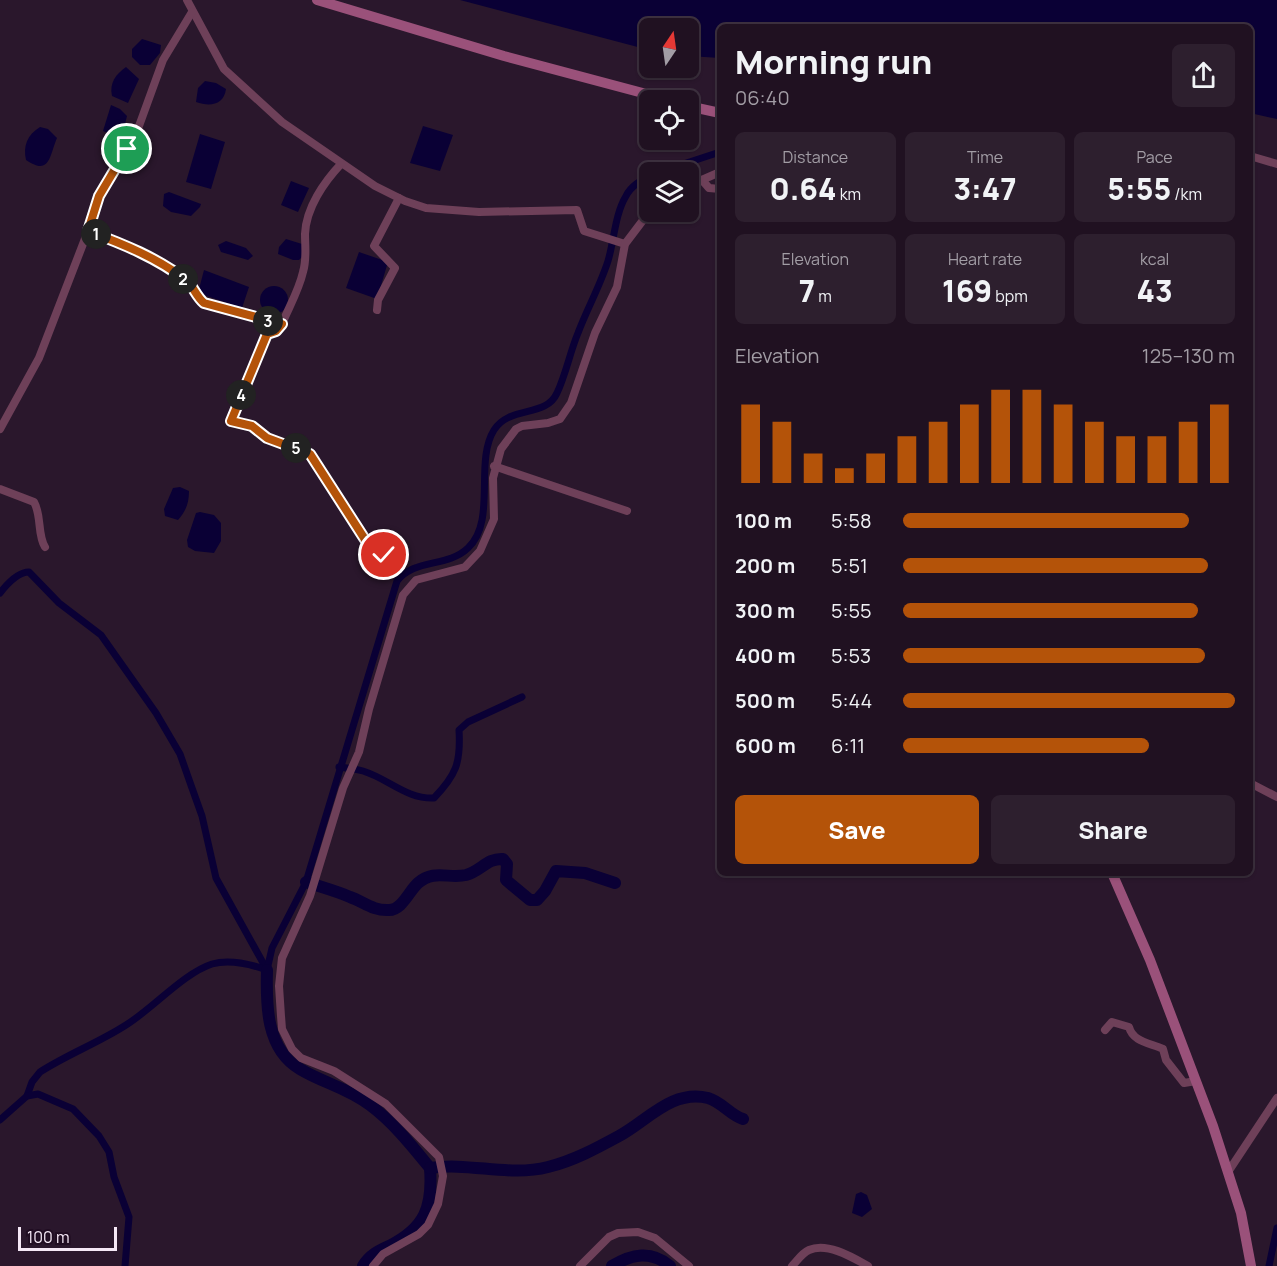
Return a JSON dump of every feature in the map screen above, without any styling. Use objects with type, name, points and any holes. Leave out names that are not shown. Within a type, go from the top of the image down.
[{"type":"street","points":[[187,0],[224,69],[282,123],[341,164],[399,198],[426,208],[479,212],[577,210],[584,231],[625,244]]},
{"type":"street","points":[[318,0],[504,56],[639,92]]},
{"type":"street","points":[[0,429],[39,358],[88,231],[99,196],[139,126],[163,60],[192,12]]},
{"type":"street","points":[[699,108],[717,112]]},
{"type":"street","points":[[1253,157],[1277,164]]},
{"type":"street","points":[[341,164],[324,184],[310,212],[305,233],[307,251],[303,272],[282,324],[276,331],[267,334],[263,341],[231,421],[252,426],[267,438],[310,454],[366,541],[384,555],[393,556]]},
{"type":"street","points":[[699,181],[717,173]]},
{"type":"street","points":[[702,180],[709,188],[717,189]]},
{"type":"street","points":[[377,310],[378,300],[395,268],[374,246],[399,198]]},
{"type":"street","points":[[373,1266],[383,1254],[419,1234],[428,1226],[438,1204],[443,1176],[439,1157],[386,1104],[334,1071],[301,1058],[285,1038],[280,1007],[280,971],[288,942],[310,896],[336,808],[359,753],[369,709],[403,595],[416,580],[465,567],[480,551],[494,519],[494,466],[501,449],[516,429],[560,419],[571,403],[595,333],[616,287],[625,244],[642,222]]},
{"type":"street","points":[[88,231],[134,248],[190,283],[194,294],[204,303],[282,324]]},
{"type":"street","points":[[494,466],[627,511]]},
{"type":"street","points":[[0,489],[34,502],[41,529],[41,540],[45,547]]},
{"type":"street","points":[[1253,785],[1277,797]]},
{"type":"street","points":[[1113,876],[1150,960],[1196,1081],[1241,1213],[1251,1266]]},
{"type":"street","points":[[1104,1030],[1112,1022],[1129,1027],[1131,1035],[1139,1041],[1163,1049],[1166,1060],[1184,1083],[1196,1081]]},
{"type":"street","points":[[1227,1172],[1277,1098]]},
{"type":"street","points":[[580,1266],[609,1237],[618,1233],[638,1232],[655,1238],[689,1266]]},
{"type":"street","points":[[792,1266],[811,1249],[821,1248],[851,1257],[868,1266]]},
{"type":"shaded area","points":[[460,0],[1277,0],[1277,119],[1253,114],[1253,24],[717,24],[717,58],[699,57],[699,18],[639,18],[639,47]]},
{"type":"shaded area","points":[[142,39],[161,45],[160,53],[150,65],[140,65],[132,57],[132,49]]},
{"type":"shaded area","points":[[126,67],[139,79],[128,103],[112,96],[111,91],[114,79]]},
{"type":"shaded area","points":[[205,81],[216,83],[226,89],[225,94],[216,103],[196,102],[198,88]]},
{"type":"shaded area","points":[[111,105],[120,109],[127,116],[123,132],[116,137],[103,131]]},
{"type":"shaded area","points":[[423,126],[453,135],[440,171],[410,163]]},
{"type":"shaded area","points":[[40,127],[48,129],[57,138],[48,162],[40,166],[26,160],[25,150],[29,137]]},
{"type":"shaded area","points":[[200,134],[225,142],[211,189],[186,182]]},
{"type":"shaded area","points":[[291,181],[309,188],[298,212],[281,205]]},
{"type":"shaded area","points":[[169,192],[201,204],[200,207],[191,216],[171,212],[163,206],[164,194]]},
{"type":"shaded area","points":[[286,239],[302,244],[303,256],[299,260],[278,254],[279,247]]},
{"type":"shaded area","points":[[226,241],[246,248],[253,256],[248,260],[221,252],[218,245]]},
{"type":"shaded area","points":[[359,252],[388,262],[377,299],[346,288]]},
{"type":"shaded area","points":[[204,270],[249,287],[242,308],[198,293]]},
{"type":"shaded area","points":[[274,286],[284,290],[288,300],[284,310],[274,314],[264,310],[260,300],[264,290]]},
{"type":"shaded area","points":[[180,487],[189,491],[189,495],[186,507],[178,520],[165,516],[164,509],[173,488]]},
{"type":"shaded area","points":[[196,513],[214,515],[221,523],[221,541],[214,553],[195,551],[188,547],[187,540]]},
{"type":"shaded area","points":[[861,1192],[867,1195],[872,1209],[862,1217],[852,1213],[856,1194]]},
{"type":"waterway","points":[[690,162],[717,153]]},
{"type":"waterway","points":[[27,1096],[32,1082],[40,1072],[126,1025],[179,983],[201,969],[212,964],[233,962],[267,970],[272,948],[306,882],[397,581],[413,569],[460,554],[477,536],[484,507],[488,443],[501,422],[509,417],[545,406],[557,393],[575,340],[608,261],[622,203],[628,192],[639,182]]},
{"type":"waterway","points":[[0,593],[17,576],[29,572],[59,603],[101,635],[156,713],[180,754],[202,816],[216,878],[267,970]]},
{"type":"waterway","points":[[339,767],[363,771],[406,792],[434,798],[452,775],[458,760],[459,730],[468,722],[522,697]]},
{"type":"waterway","points":[[306,882],[383,910],[398,907],[418,883],[430,876],[466,875],[497,859],[503,859],[507,864],[506,880],[530,900],[537,900],[556,871],[585,873],[615,883]]},
{"type":"waterway","points":[[267,970],[270,1025],[280,1050],[300,1069],[370,1105],[394,1127],[430,1168],[428,1205],[419,1224],[401,1239],[374,1254],[363,1266]]},
{"type":"waterway","points":[[0,1120],[27,1096],[38,1094],[73,1109],[99,1136],[109,1152],[114,1177],[129,1217],[125,1266]]},
{"type":"waterway","points":[[430,1168],[460,1167],[519,1171],[548,1167],[576,1158],[602,1145],[671,1102],[695,1096],[718,1102],[743,1119]]},
{"type":"waterway","points":[[1269,1266],[1277,1228]]},
{"type":"waterway","points":[[612,1266],[641,1256],[656,1258],[670,1266]]},
{"type":"route","points":[[127,149],[114,167],[99,196],[88,231],[134,248],[190,283],[194,294],[204,303],[282,324],[276,331],[267,334],[259,348],[231,421],[252,426],[267,438],[310,454],[366,541],[384,555]]}]
